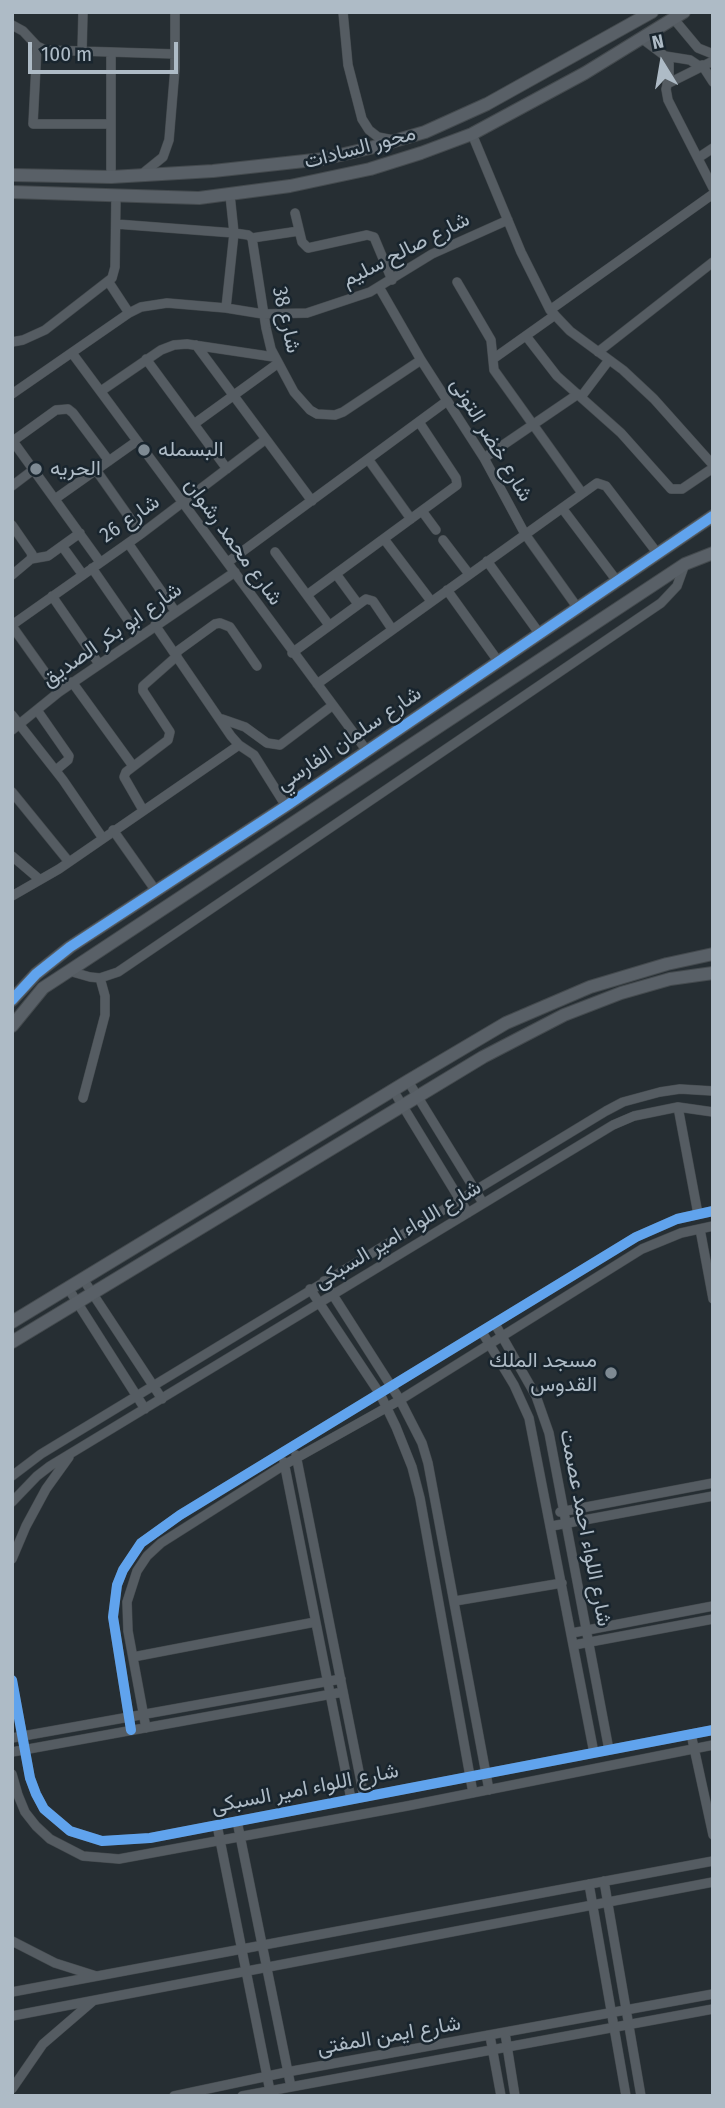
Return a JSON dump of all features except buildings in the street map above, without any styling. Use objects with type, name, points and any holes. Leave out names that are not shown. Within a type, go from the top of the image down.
[{"type":"street","points":[[82,12],[82,52]]},
{"type":"street","points":[[141,175],[163,157],[167,149],[175,68],[175,12]]},
{"type":"street","points":[[343,12],[348,65],[362,119],[369,130],[379,137],[403,139]]},
{"type":"street","name":"محور السادات","points":[[12,175],[111,177],[286,164],[331,157],[403,139],[448,123],[575,57],[630,18],[652,12]]},
{"type":"street","points":[[679,15],[697,64],[713,82]]},
{"type":"street","name":"محور السادات","points":[[12,191],[179,199],[290,186],[396,162],[472,134],[556,90],[679,15]]},
{"type":"street","points":[[12,24],[37,46],[56,51],[175,54]]},
{"type":"street","points":[[685,32],[698,48],[713,54]]},
{"type":"street","points":[[641,38],[665,56],[697,64]]},
{"type":"street","points":[[37,46],[33,124],[111,124]]},
{"type":"street","points":[[111,53],[111,177]]},
{"type":"street","points":[[665,56],[670,70],[668,100],[713,188]]},
{"type":"street","points":[[575,57],[576,65],[585,73]]},
{"type":"street","points":[[667,84],[697,64],[713,61]]},
{"type":"street","points":[[546,73],[553,77],[556,90]]},
{"type":"street","points":[[472,134],[531,276],[552,312],[570,331],[610,360],[654,399],[713,466],[682,489],[671,489],[621,433],[546,364],[526,335]]},
{"type":"street","points":[[698,158],[713,148]]},
{"type":"street","points":[[286,164],[290,186]]},
{"type":"street","points":[[493,359],[552,312],[713,194]]},
{"type":"street","points":[[12,342],[35,336],[45,330],[108,282],[114,273],[116,195]]},
{"type":"street","points":[[226,308],[234,233],[230,195]]},
{"type":"street","points":[[295,213],[302,242],[308,248],[371,235],[376,240],[392,280]]},
{"type":"street","name":"شارع صالح سليم","points":[[12,394],[129,313],[154,304],[226,308],[263,314],[313,311],[379,287],[432,254],[508,220]]},
{"type":"street","points":[[116,224],[234,233],[252,238],[299,231]]},
{"type":"street","name":"شارع 38","points":[[252,238],[263,314],[276,360],[303,404],[310,410],[326,416],[343,412],[421,360]]},
{"type":"street","points":[[598,352],[713,262]]},
{"type":"street","points":[[108,282],[129,313]]},
{"type":"street","points":[[457,282],[491,340],[494,370],[582,493]]},
{"type":"street","name":"شارع خضر التونى","points":[[379,287],[421,360],[484,458],[525,534],[577,607]]},
{"type":"street","points":[[101,391],[146,359],[174,345],[196,345],[276,360]]},
{"type":"street","points":[[196,345],[312,501]]},
{"type":"street","name":"شارع محمد رشوان","points":[[72,353],[367,751]]},
{"type":"street","points":[[146,359],[227,469]]},
{"type":"street","points":[[194,424],[276,360]]},
{"type":"street","points":[[484,458],[580,395],[610,360]]},
{"type":"street","points":[[228,562],[447,401]]},
{"type":"street","points":[[100,562],[13,441],[56,410],[68,409],[109,461]]},
{"type":"street","points":[[307,595],[454,488],[457,481],[419,422]]},
{"type":"street","name":"شارع 26","points":[[12,625],[141,534],[266,439]]},
{"type":"street","points":[[55,499],[137,441]]},
{"type":"street","points":[[368,459],[411,519]]},
{"type":"street","points":[[12,486],[33,470]]},
{"type":"street","points":[[96,470],[141,534]]},
{"type":"street","points":[[317,684],[597,483],[604,483],[658,554]]},
{"type":"street","points":[[562,508],[617,581]]},
{"type":"street","points":[[422,511],[436,530]]},
{"type":"street","name":"شارع سلمان الفارسي","points":[[12,1000],[53,960],[286,806],[577,607],[712,522]]},
{"type":"street","points":[[12,525],[31,550],[31,559]]},
{"type":"street","points":[[12,574],[31,559],[43,558],[80,533]]},
{"type":"street","points":[[384,539],[431,601]]},
{"type":"street","points":[[443,540],[469,575]]},
{"type":"street","points":[[128,543],[175,611]]},
{"type":"street","points":[[62,546],[83,575]]},
{"type":"street","points":[[275,552],[329,625]]},
{"type":"street","name":"شارع سلمان الفارسي","points":[[12,1026],[37,994],[69,971],[685,564],[713,553]]},
{"type":"street","points":[[487,561],[539,633]]},
{"type":"street","points":[[69,971],[100,978],[118,972],[661,603],[677,586],[685,564]]},
{"type":"street","points":[[92,568],[139,636]]},
{"type":"street","name":"شارع ابو بكر الصديق","points":[[16,727],[72,682],[235,572]]},
{"type":"street","points":[[336,574],[358,604]]},
{"type":"street","points":[[447,590],[498,661]]},
{"type":"street","points":[[52,596],[99,664]]},
{"type":"street","points":[[292,653],[366,599],[373,601],[392,629]]},
{"type":"street","points":[[143,810],[124,781],[126,772],[170,736],[168,728],[143,691],[143,686],[176,655],[215,624],[220,623],[230,627],[257,666]]},
{"type":"street","points":[[12,625],[59,692]]},
{"type":"street","points":[[155,625],[239,745],[254,755],[286,806]]},
{"type":"street","points":[[72,682],[133,766]]},
{"type":"street","points":[[222,719],[245,727],[267,743],[280,745],[333,705]]},
{"type":"street","points":[[37,709],[69,757],[56,770]]},
{"type":"street","points":[[12,715],[16,727],[56,770],[102,837]]},
{"type":"street","points":[[12,895],[69,862],[239,745]]},
{"type":"street","points":[[12,792],[69,862]]},
{"type":"street","points":[[113,830],[156,891]]},
{"type":"street","points":[[12,856],[39,880]]},
{"type":"street","points":[[12,1322],[506,1023],[548,1004],[634,973],[713,954]]},
{"type":"street","points":[[12,1342],[483,1057],[564,1015],[621,993],[670,979],[713,973]]},
{"type":"street","points":[[83,1098],[105,1015],[105,996],[100,978]]},
{"type":"street","points":[[408,1080],[483,1203]]},
{"type":"street","name":"شارع اللواء امير السبكى","points":[[12,1476],[41,1454],[136,1395],[475,1189],[624,1102],[680,1089],[713,1091]]},
{"type":"street","points":[[393,1090],[468,1213]]},
{"type":"street","points":[[678,1107],[698,1214]]},
{"type":"street","name":"شارع اللواء امير السبكى","points":[[12,1502],[37,1476],[70,1455],[613,1125],[656,1110],[678,1107],[713,1112]]},
{"type":"street","points":[[131,1730],[113,1617],[117,1586],[131,1556],[154,1532],[636,1237],[677,1219],[713,1211]]},
{"type":"street","points":[[146,1728],[128,1631],[127,1602],[136,1571],[161,1543],[296,1458],[400,1400],[642,1249],[671,1237],[713,1226]]},
{"type":"street","points":[[700,1228],[713,1299]]},
{"type":"street","points":[[83,1279],[162,1399]]},
{"type":"street","points":[[324,1281],[400,1400],[422,1443],[455,1601],[489,1790]]},
{"type":"street","points":[[68,1288],[145,1409]]},
{"type":"street","points":[[310,1289],[380,1394],[405,1447],[420,1498],[473,1793]]},
{"type":"street","name":"شارع اللواء احمد عصمت","points":[[495,1324],[544,1414],[609,1750]]},
{"type":"street","name":"شارع اللواء احمد عصمت","points":[[482,1332],[519,1393],[529,1418],[594,1753]]},
{"type":"street","points":[[294,1446],[364,1797]]},
{"type":"street","points":[[282,1454],[351,1800]]},
{"type":"street","points":[[12,1559],[46,1489],[70,1455]]},
{"type":"street","points":[[549,1514],[713,1483]]},
{"type":"street","points":[[552,1527],[713,1496]]},
{"type":"street","points":[[455,1601],[562,1583]]},
{"type":"street","points":[[572,1633],[713,1606]]},
{"type":"street","points":[[574,1645],[713,1619]]},
{"type":"street","points":[[133,1657],[316,1622]]},
{"type":"street","points":[[17,1737],[341,1679]]},
{"type":"street","name":"شارع اللواء امير السبكى","points":[[12,1680],[17,1737],[24,1750],[36,1794],[56,1821],[86,1838],[102,1841],[150,1838],[710,1730]]},
{"type":"street","points":[[12,1752],[343,1692]]},
{"type":"street","points":[[710,1730],[712,1748]]},
{"type":"street","points":[[691,1734],[713,1835]]},
{"type":"street","name":"شارع اللواء امير السبكى","points":[[12,1774],[25,1811],[36,1826],[65,1849],[101,1859],[152,1855],[694,1749],[712,1748]]},
{"type":"street","points":[[237,1821],[291,2087]]},
{"type":"street","points":[[218,1825],[270,2091]]},
{"type":"street","points":[[150,1838],[152,1855]]},
{"type":"street","points":[[12,1992],[710,1861],[713,1852]]},
{"type":"street","points":[[604,1881],[641,2096]]},
{"type":"street","points":[[12,2016],[713,1882]]},
{"type":"street","points":[[589,1884],[626,2096]]},
{"type":"street","points":[[12,1941],[55,1963],[98,1976]]},
{"type":"street","name":"شارع ايمن المفتى","points":[[174,2096],[287,2072],[713,1994]]},
{"type":"street","points":[[12,2090],[43,2044],[94,2000]]},
{"type":"street","name":"شارع ايمن المفتى","points":[[242,2096],[713,2009]]},
{"type":"street","points":[[505,2033],[515,2096]]},
{"type":"street","points":[[490,2036],[501,2096]]},
{"type":"cycle path","points":[[12,1000],[36,974],[70,947],[286,806],[713,516]]},
{"type":"cycle path","points":[[131,1730],[113,1617],[117,1585],[123,1570],[141,1543],[180,1515],[636,1237],[677,1219],[713,1211]]},
{"type":"cycle path","points":[[12,1680],[30,1778],[44,1809],[70,1831],[102,1841],[150,1838],[713,1730]]},
{"type":"place","name":"البسمله","points":[[144,450]]},
{"type":"place","name":"الحريه","points":[[36,469]]},
{"type":"place","name":"مسجد الملك القدوس","points":[[611,1373]]}]
